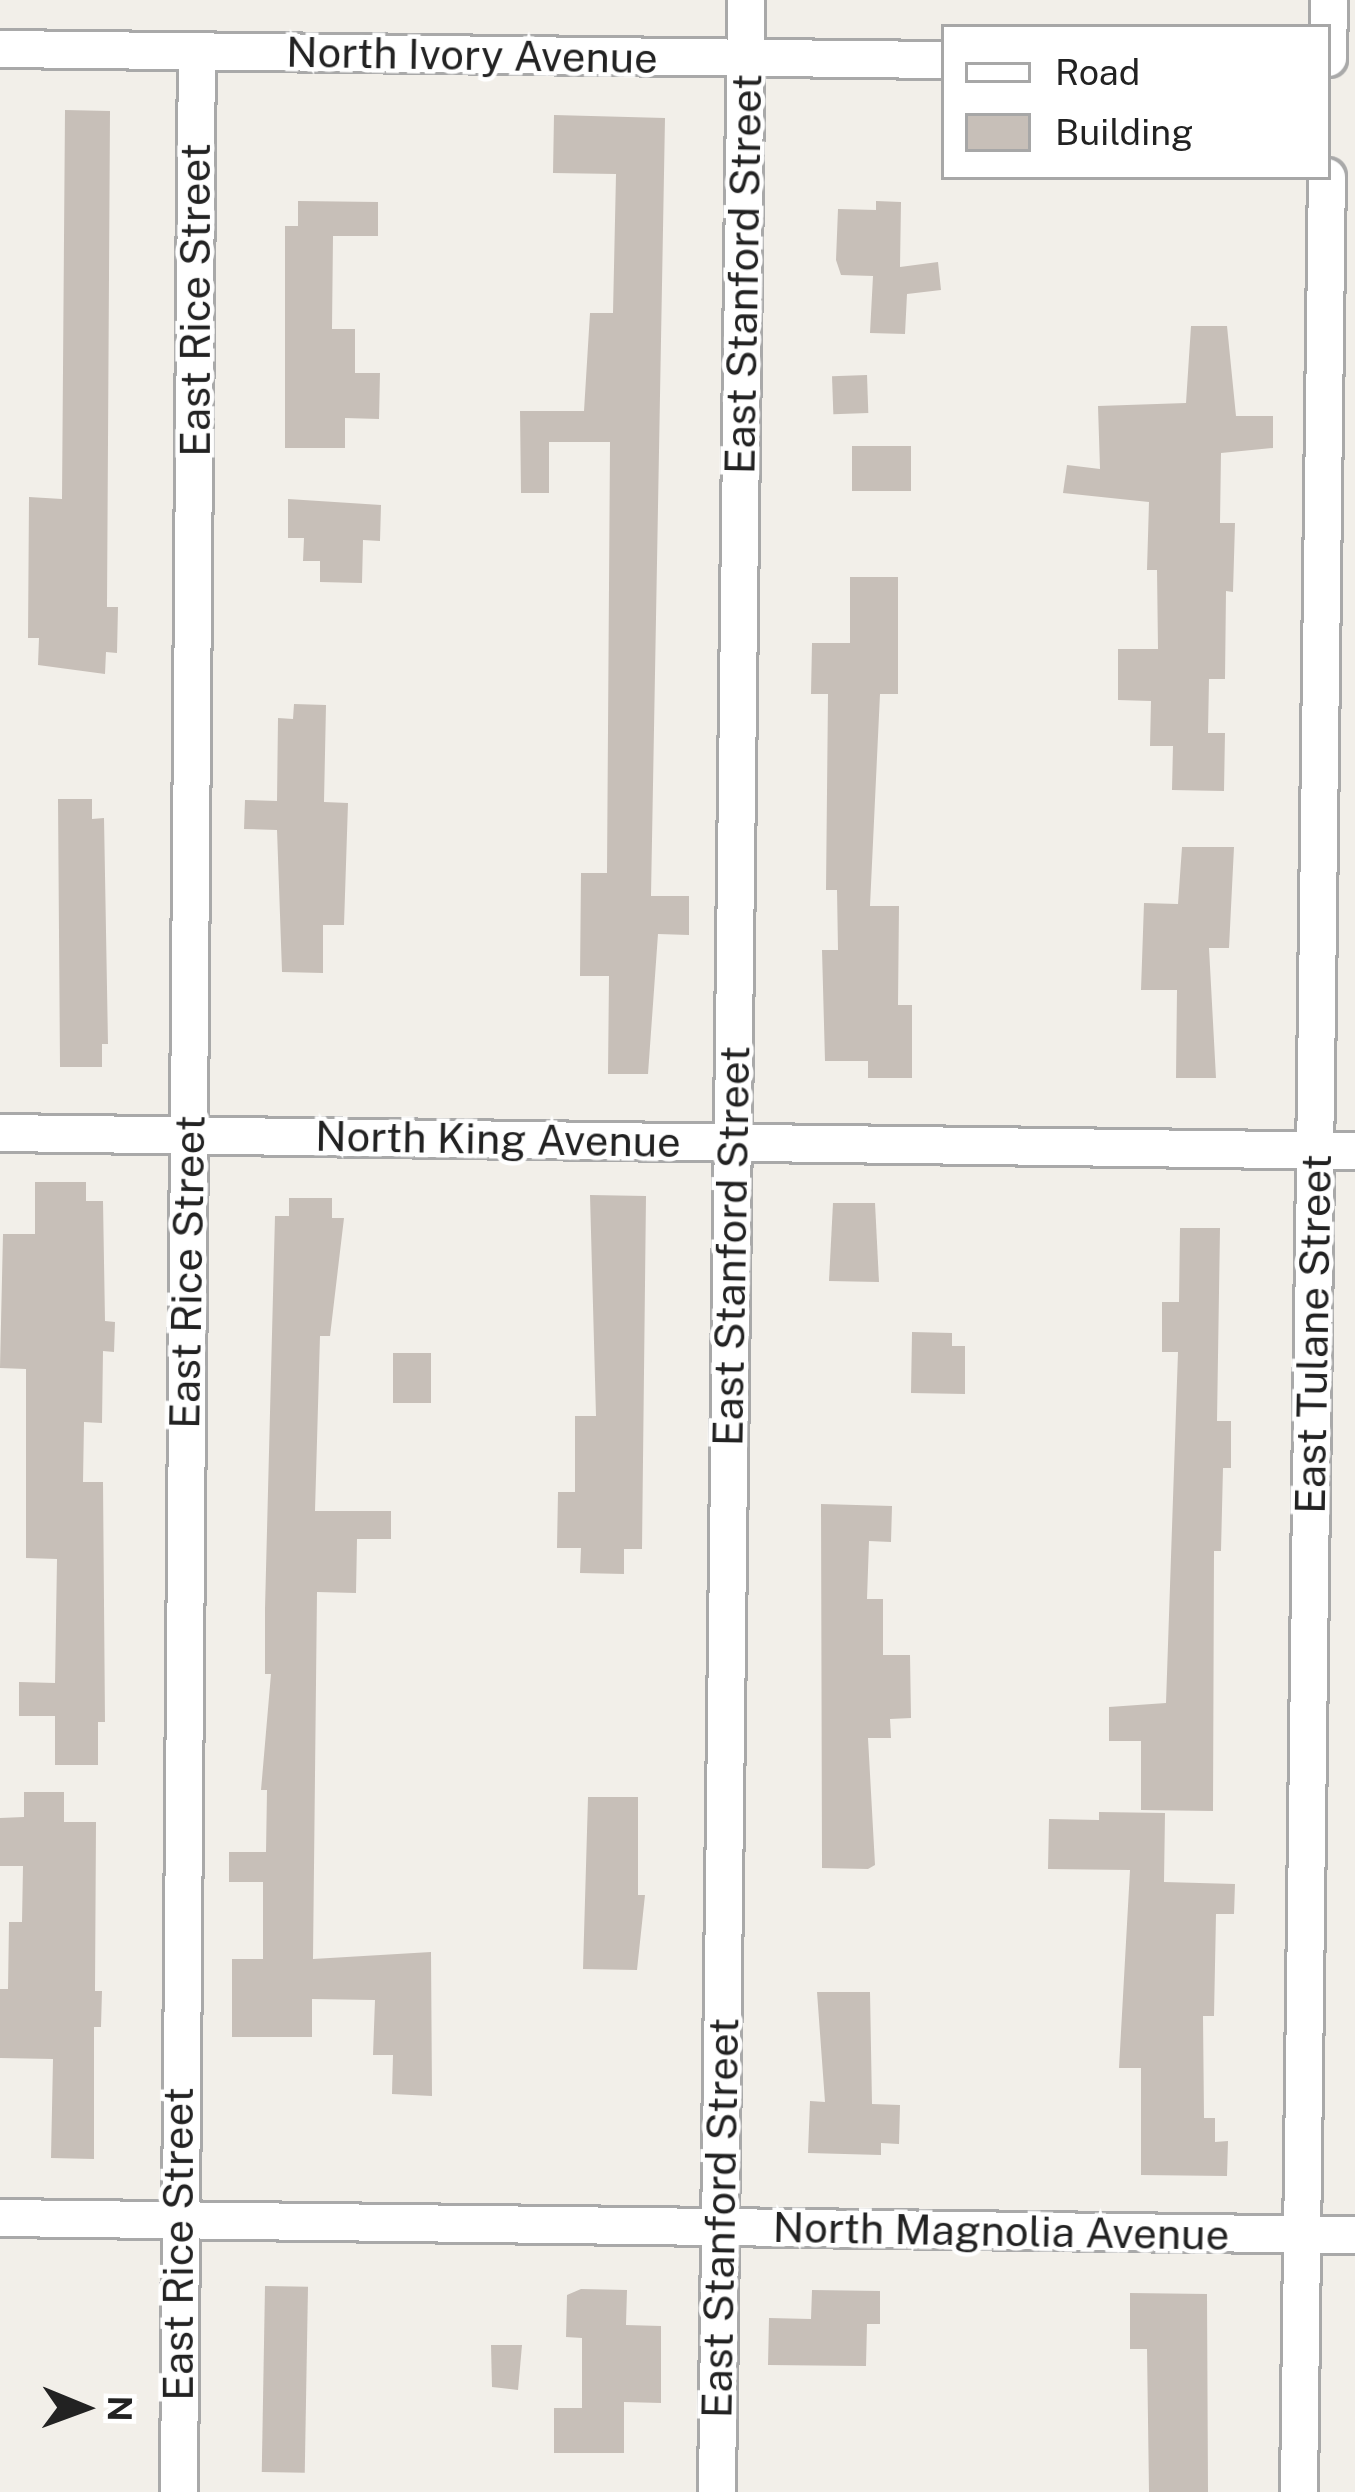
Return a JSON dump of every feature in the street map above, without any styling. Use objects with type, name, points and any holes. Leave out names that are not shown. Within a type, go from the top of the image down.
[{"type":"street","name":"East Stanford Street","points":[[717,2492],[746,0]]},
{"type":"street","name":"North Ivory Avenue","points":[[0,49],[941,60]]},
{"type":"street","name":"East Rice Street","points":[[178,2492],[176,2220],[197,51]]},
{"type":"street","name":"East Tulane Street","points":[[1299,2492],[1327,180]]},
{"type":"street","name":"North King Avenue","points":[[0,1133],[1355,1150]]},
{"type":"street","name":"North Magnolia Avenue","points":[[0,2218],[1355,2235]]},
{"type":"building","points":[[65,110],[110,111],[107,607],[118,607],[117,653],[106,652],[105,674],[38,665],[39,638],[28,638],[29,497],[62,499]]},
{"type":"building","points":[[554,115],[665,118],[651,896],[689,896],[689,935],[658,934],[648,1074],[608,1074],[609,976],[580,976],[581,873],[607,873],[610,442],[549,442],[549,493],[521,493],[520,411],[584,411],[590,313],[613,313],[616,174],[553,173]]},
{"type":"building","points":[[298,201],[378,202],[378,236],[333,236],[332,329],[355,329],[355,373],[380,373],[379,419],[345,418],[345,448],[285,448],[285,226],[298,226]]},
{"type":"building","points":[[876,201],[901,202],[900,267],[938,262],[941,290],[907,294],[905,334],[870,333],[873,276],[841,275],[836,260],[838,209],[876,210]]},
{"type":"building","points":[[1191,326],[1227,326],[1236,416],[1273,416],[1273,448],[1221,453],[1220,523],[1235,523],[1233,592],[1226,591],[1225,679],[1209,679],[1208,733],[1225,733],[1224,791],[1172,790],[1173,746],[1150,746],[1151,701],[1118,700],[1118,649],[1158,649],[1157,570],[1147,570],[1149,502],[1063,493],[1067,465],[1100,469],[1098,406],[1186,403]]},
{"type":"building","points":[[867,375],[868,413],[833,414],[832,376]]},
{"type":"building","points":[[852,446],[911,446],[911,491],[852,491]]},
{"type":"building","points":[[288,499],[381,505],[380,541],[363,540],[362,583],[320,582],[320,561],[303,561],[304,538],[288,538]]},
{"type":"building","points":[[850,577],[898,577],[898,694],[880,694],[870,906],[899,906],[898,1005],[912,1005],[912,1078],[868,1078],[868,1061],[825,1061],[822,950],[838,950],[837,890],[826,890],[828,694],[811,694],[812,643],[850,643]]},
{"type":"building","points":[[294,704],[326,705],[324,802],[348,803],[344,925],[323,925],[323,973],[282,972],[277,830],[244,829],[245,800],[277,801],[278,718],[293,719]]},
{"type":"building","points":[[58,799],[92,799],[92,819],[104,818],[108,1044],[102,1044],[102,1067],[60,1067]]},
{"type":"building","points":[[1182,847],[1234,847],[1229,948],[1209,948],[1216,1078],[1176,1078],[1177,990],[1141,990],[1144,903],[1178,904]]},
{"type":"building","points":[[35,1182],[86,1182],[86,1201],[103,1201],[105,1321],[115,1322],[114,1352],[103,1351],[102,1423],[84,1422],[83,1482],[103,1482],[105,1722],[98,1722],[98,1765],[55,1765],[55,1716],[19,1716],[19,1682],[55,1683],[57,1559],[26,1558],[26,1369],[0,1368],[3,1234],[35,1234]]},
{"type":"building","points":[[590,1195],[646,1196],[642,1549],[624,1549],[624,1574],[580,1573],[581,1548],[557,1548],[558,1492],[575,1492],[575,1416],[596,1416]]},
{"type":"building","points":[[289,1198],[332,1198],[332,1218],[344,1218],[330,1336],[320,1336],[315,1511],[391,1511],[391,1539],[357,1539],[356,1593],[317,1592],[313,1959],[431,1952],[432,2096],[392,2094],[393,2055],[373,2055],[375,2000],[312,1999],[312,2037],[232,2037],[232,1959],[263,1959],[263,1882],[229,1882],[229,1852],[266,1852],[267,1790],[261,1790],[271,1674],[265,1674],[265,1609],[275,1216],[289,1216]]},
{"type":"building","points":[[833,1203],[875,1203],[879,1282],[829,1281]]},
{"type":"building","points":[[1180,1228],[1220,1228],[1217,1421],[1231,1421],[1231,1468],[1223,1468],[1221,1551],[1214,1551],[1213,1811],[1141,1810],[1141,1741],[1109,1741],[1109,1707],[1166,1703],[1178,1352],[1162,1352],[1162,1302],[1179,1302]]},
{"type":"building","points":[[912,1332],[952,1333],[952,1346],[965,1346],[965,1394],[911,1393]]},
{"type":"building","points":[[393,1353],[431,1353],[431,1403],[393,1403]]},
{"type":"building","points":[[821,1504],[892,1506],[891,1542],[869,1541],[867,1599],[883,1599],[883,1655],[910,1655],[911,1718],[890,1719],[891,1738],[868,1738],[875,1865],[868,1869],[822,1868]]},
{"type":"building","points":[[24,1792],[64,1792],[64,1822],[96,1822],[95,1991],[102,1991],[101,2027],[94,2027],[94,2159],[51,2158],[53,2059],[0,2058],[0,1989],[8,1989],[9,1922],[22,1922],[23,1866],[0,1866],[0,1818],[24,1817]]},
{"type":"building","points":[[588,1797],[638,1797],[638,1895],[645,1895],[637,1970],[583,1969]]},
{"type":"building","points":[[1099,1812],[1165,1813],[1164,1882],[1235,1884],[1234,1914],[1216,1914],[1214,2016],[1203,2016],[1204,2118],[1215,2118],[1215,2142],[1228,2141],[1227,2176],[1141,2175],[1141,2068],[1119,2068],[1130,1870],[1048,1869],[1049,1819],[1099,1820]]},
{"type":"building","points":[[817,1992],[870,1992],[872,2104],[900,2105],[899,2144],[881,2143],[881,2155],[808,2153],[810,2101],[825,2102]]},
{"type":"building","points":[[265,2286],[308,2287],[305,2473],[262,2472]]},
{"type":"building","points":[[581,2289],[627,2290],[626,2325],[661,2326],[661,2403],[624,2402],[624,2453],[554,2453],[554,2408],[582,2408],[582,2338],[566,2337],[567,2295]]},
{"type":"building","points":[[812,2290],[880,2291],[880,2324],[867,2324],[866,2366],[768,2365],[769,2318],[811,2319]]},
{"type":"building","points":[[1130,2293],[1207,2294],[1208,2492],[1149,2492],[1147,2349],[1130,2349]]},
{"type":"building","points":[[491,2345],[522,2345],[518,2390],[492,2387]]}]
